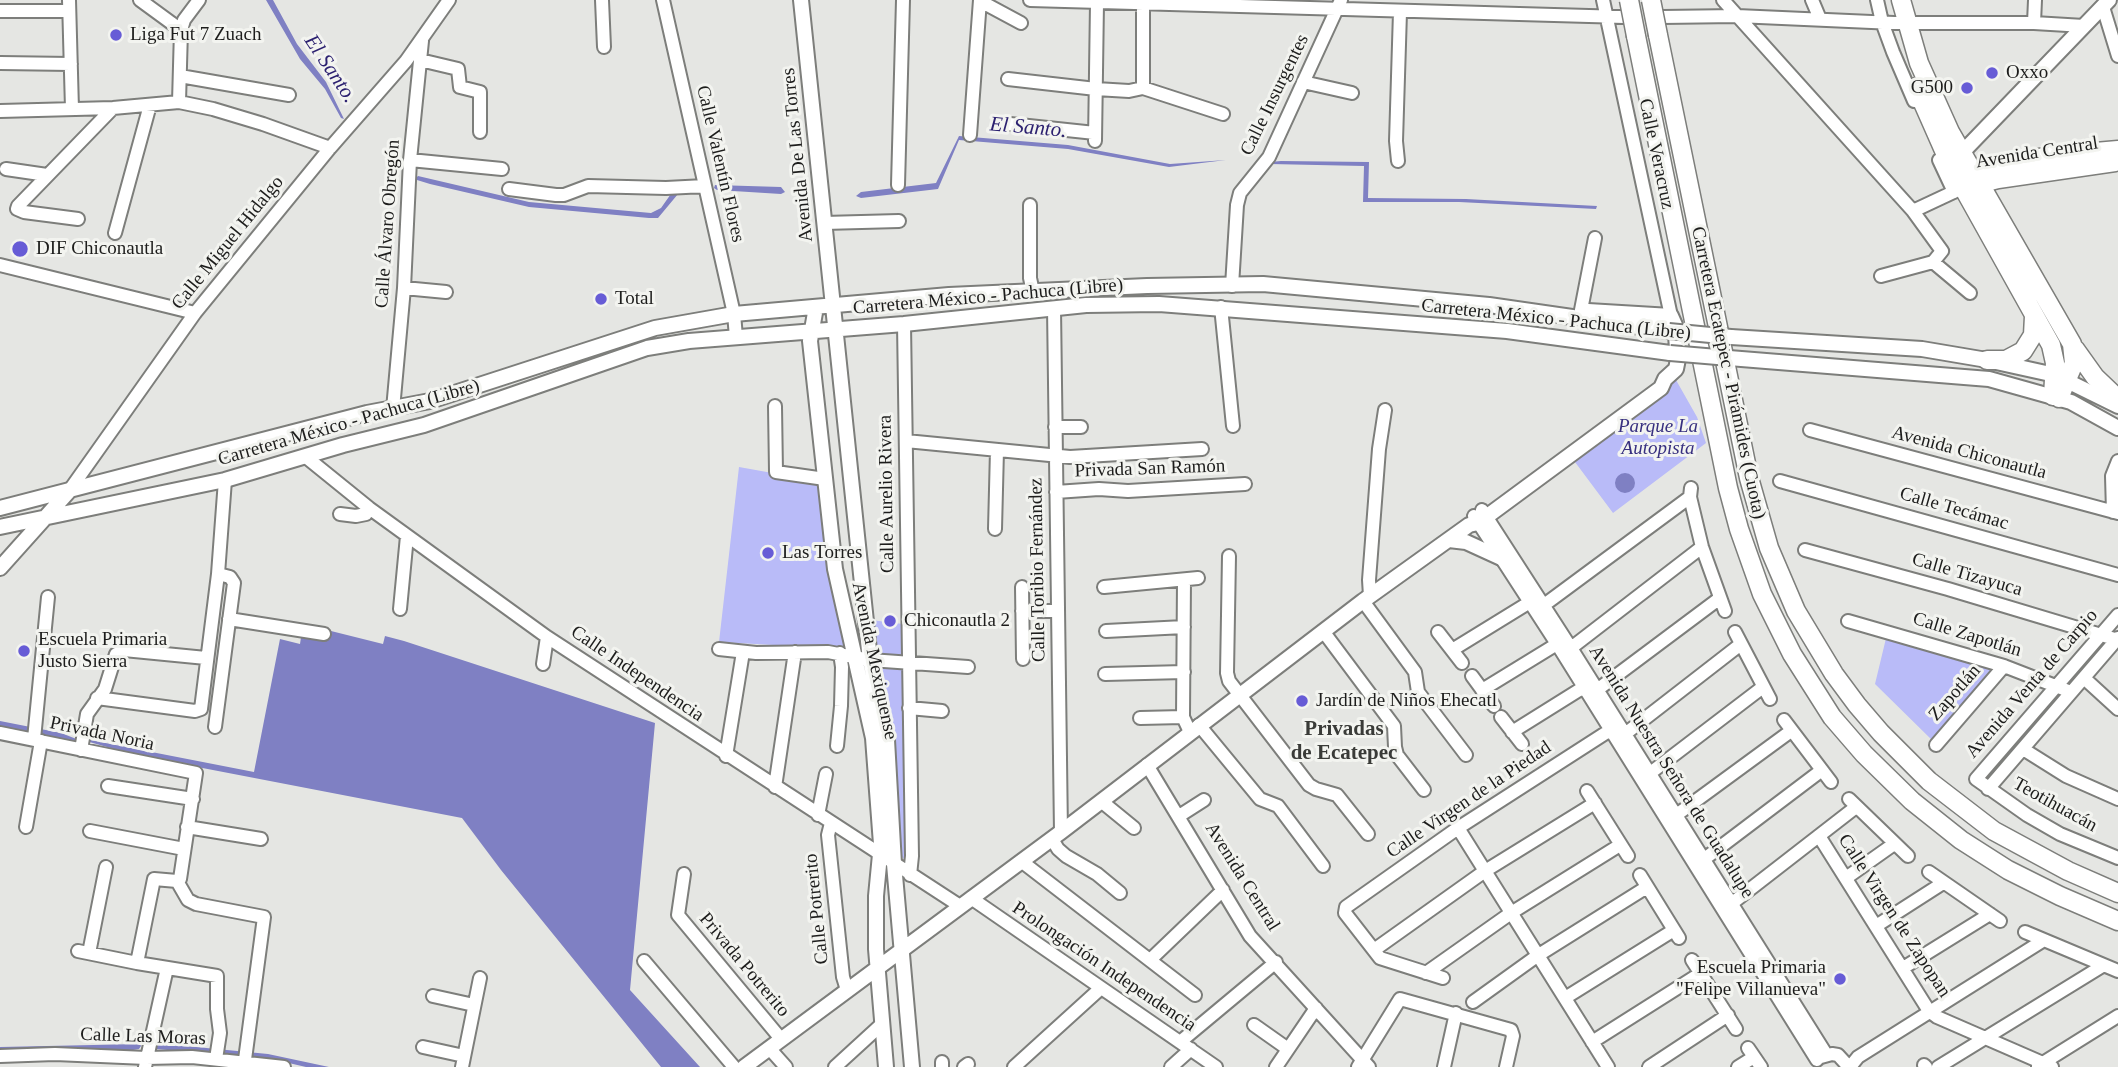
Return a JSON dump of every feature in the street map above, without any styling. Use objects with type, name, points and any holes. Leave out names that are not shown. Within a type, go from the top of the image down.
[{"type":"highway","name":"Carretera Ecatepec - Pirámides (Cuota)","points":[[1651,0],[1749,478],[1769,548],[1796,611],[1827,664],[1857,705],[1929,781],[1994,831],[2068,871],[2118,892]]},
{"type":"highway","points":[[1889,0],[1919,62],[1956,159],[1961,186],[2033,312],[2053,351],[2061,377]]},
{"type":"highway","points":[[1899,23],[1901,0]]},
{"type":"highway","name":"Carretera Ecatepec - Pirámides (Cuota)","points":[[1627,9],[1636,36],[1728,488],[1762,594],[1792,654],[1832,717],[1864,754],[1912,801],[1961,840],[2008,870],[2060,896],[2118,920]]},
{"type":"highway","name":"Avenida Central","points":[[1961,186],[1998,165],[2050,156],[2118,150]]},
{"type":"highway","name":"Avenida Central","points":[[1961,186],[2118,162]]},
{"type":"highway","points":[[1961,186],[2089,370],[2118,399]]},
{"type":"highway","points":[[1987,360],[2006,360],[2023,351],[2033,335],[2033,312]]},
{"type":"highway","points":[[2056,397],[2061,377],[2074,363],[2072,344]]},
{"type":"main road","name":"Avenida De Las Torres","points":[[801,0],[832,306]]},
{"type":"main road","points":[[1956,159],[2106,4]]},
{"type":"main road","name":"Carretera México - Pachuca (Libre)","points":[[0,508],[367,413],[430,401],[655,328],[734,314],[949,295],[1147,286],[1264,285],[1489,305],[1670,323],[1731,337],[1922,349],[2061,377],[2118,406]]},
{"type":"main road","points":[[744,1067],[1056,836],[1366,598],[1661,388],[1678,359],[1675,325],[1670,323],[1511,303],[1489,305]]},
{"type":"main road","name":"Carretera México - Pachuca (Libre)","points":[[0,527],[225,480],[424,425],[648,348],[736,337],[904,324],[1054,308],[1159,304],[1221,307],[1507,331],[1670,353],[1964,376],[1989,379],[2056,397],[2118,428]]},
{"type":"main road","name":"Avenida Mexiquense","points":[[832,306],[870,660],[887,740],[894,864],[912,1067]]},
{"type":"main road","name":"Avenida Mexiquense","points":[[816,307],[810,341],[835,569],[847,655],[873,738],[881,855],[876,896],[877,967],[886,1067]]},
{"type":"main road","points":[[1507,331],[1530,342],[1665,361],[1670,374]]},
{"type":"main road","name":"Calle Miguel Hidalgo","points":[[0,568],[69,491]]},
{"type":"main road","points":[[1449,541],[1466,542],[1501,558]]},
{"type":"street","points":[[140,0],[181,30]]},
{"type":"street","points":[[179,102],[181,30],[184,20],[200,0]]},
{"type":"street","name":"Calle Miguel Hidalgo","points":[[69,491],[195,313],[422,41],[449,0]]},
{"type":"street","points":[[602,0],[604,47]]},
{"type":"street","name":"Calle Valentín Flores","points":[[663,0],[734,314],[736,337]]},
{"type":"street","points":[[898,185],[903,0]]},
{"type":"street","points":[[971,135],[980,0],[1021,23]]},
{"type":"street","points":[[1030,0],[1339,5],[1400,12],[1607,18],[1627,9]]},
{"type":"street","name":"Calle Veracruz","points":[[1603,0],[1670,323]]},
{"type":"street","points":[[1723,0],[1913,211],[1942,251],[1933,262],[1881,276]]},
{"type":"street","points":[[1812,0],[1820,19]]},
{"type":"street","points":[[1877,0],[1899,23]]},
{"type":"street","points":[[1910,0],[1899,23],[1892,52],[1961,186],[1913,211]]},
{"type":"street","points":[[2034,23],[2035,0]]},
{"type":"street","points":[[1010,124],[1095,137],[1097,2]]},
{"type":"street","points":[[1143,2],[1143,88]]},
{"type":"street","points":[[2106,4],[2118,56]]},
{"type":"street","name":"Calle Insurgentes","points":[[1232,286],[1240,193],[1269,157],[1339,5]]},
{"type":"street","points":[[0,11],[69,6],[72,109]]},
{"type":"street","points":[[1398,161],[1396,141],[1400,12]]},
{"type":"street","points":[[1662,17],[1737,16],[1899,23],[2034,23],[2084,26]]},
{"type":"street","name":"Calle Álvaro Obregón","points":[[393,409],[404,288],[410,160],[422,41]]},
{"type":"street","points":[[420,60],[458,69],[460,87],[480,92],[480,132]]},
{"type":"street","points":[[0,63],[71,64]]},
{"type":"street","points":[[180,76],[289,95]]},
{"type":"street","points":[[1008,79],[1096,89],[1129,91],[1143,88],[1223,114]]},
{"type":"street","points":[[1303,82],[1352,93]]},
{"type":"street","points":[[0,111],[113,108],[179,102],[250,120],[330,148]]},
{"type":"street","points":[[115,233],[150,104]]},
{"type":"street","points":[[78,219],[24,212],[18,209],[18,206],[113,108]]},
{"type":"street","points":[[410,160],[502,169]]},
{"type":"street","points":[[6,169],[47,175]]},
{"type":"street","points":[[509,189],[564,195],[588,186],[705,186]]},
{"type":"street","points":[[1030,205],[1032,292]]},
{"type":"street","points":[[824,223],[899,221]]},
{"type":"street","points":[[1581,310],[1595,239]]},
{"type":"street","points":[[1933,262],[1970,293]]},
{"type":"street","points":[[0,265],[195,313]]},
{"type":"street","points":[[404,288],[446,292]]},
{"type":"street","points":[[1221,307],[1233,426]]},
{"type":"street","name":"Calle Toribio Fernández","points":[[1054,308],[1058,611],[1056,836]]},
{"type":"street","name":"Calle Aurelio Rivera","points":[[904,324],[910,875]]},
{"type":"street","points":[[775,406],[776,472],[825,480]]},
{"type":"street","points":[[1385,410],[1366,598],[1415,671],[1418,692],[1466,755]]},
{"type":"street","points":[[1055,427],[1081,427]]},
{"type":"street","name":"Avenida Chiconautla","points":[[1810,430],[2115,512]]},
{"type":"street","points":[[906,441],[1070,457],[1202,449]]},
{"type":"street","points":[[995,529],[997,450]]},
{"type":"street","name":"Calle Independencia","points":[[306,457],[369,508],[547,637],[910,875],[965,902]]},
{"type":"street","points":[[2115,512],[2112,476],[2118,461]]},
{"type":"street","points":[[97,698],[198,712],[201,709],[218,574],[225,480]]},
{"type":"street","name":"Calle Tecámac","points":[[1780,481],[2118,575]]},
{"type":"street","name":"Privada San Ramón","points":[[1056,492],[1245,484]]},
{"type":"street","points":[[1544,605],[1690,492],[1702,547],[1725,611]]},
{"type":"street","points":[[340,514],[366,514],[369,508]]},
{"type":"street","name":"Avenida Nuestra Señora de Guadalupe","points":[[1478,518],[1557,644],[1649,774],[1731,904],[1819,1060]]},
{"type":"street","name":"Avenida Nuestra Señora de Guadalupe","points":[[1478,518],[1544,605],[1571,648],[1591,689]]},
{"type":"street","points":[[400,609],[407,536]]},
{"type":"street","points":[[1571,648],[1702,547]]},
{"type":"street","name":"Calle Tizayuca","points":[[1805,550],[2118,639]]},
{"type":"street","points":[[1228,556],[1229,681],[1309,785],[1337,795],[1368,834]]},
{"type":"street","points":[[215,727],[234,583],[230,577],[218,574]]},
{"type":"street","points":[[1104,587],[1198,578]]},
{"type":"street","points":[[1184,580],[1183,717],[1260,799],[1278,806],[1322,866]]},
{"type":"street","points":[[1021,587],[1023,659]]},
{"type":"street","points":[[26,827],[38,740],[48,597]]},
{"type":"street","points":[[1512,732],[1591,689],[1720,598]]},
{"type":"street","points":[[1452,650],[1530,602]]},
{"type":"street","points":[[1022,611],[1058,611]]},
{"type":"street","name":"Avenida Venta de Carpio","points":[[1976,779],[2118,615]]},
{"type":"street","points":[[229,619],[324,634]]},
{"type":"street","name":"Calle Zapotlán","points":[[1848,621],[2004,666],[2071,692]]},
{"type":"street","points":[[1106,631],[1184,627]]},
{"type":"street","points":[[1323,631],[1394,726],[1397,755],[1424,790]]},
{"type":"street","points":[[1438,632],[1462,663]]},
{"type":"street","points":[[543,664],[547,637]]},
{"type":"street","name":"Calle Virgen de la Piedad","points":[[1374,950],[1344,910],[1458,828],[1618,730],[1738,638],[1763,687]]},
{"type":"street","name":"Avenida Venta de Carpio","points":[[1988,789],[2118,639]]},
{"type":"street","points":[[1482,690],[1557,644]]},
{"type":"street","points":[[719,649],[847,655],[870,660],[968,667]]},
{"type":"street","points":[[81,750],[87,714],[105,689],[116,653],[124,650],[206,658]]},
{"type":"street","points":[[726,755],[743,652]]},
{"type":"street","points":[[775,787],[795,652]]},
{"type":"street","points":[[836,746],[842,667],[847,655]]},
{"type":"street","name":"Zapotlán","points":[[1936,745],[2004,666]]},
{"type":"street","points":[[1105,674],[1184,672]]},
{"type":"street","points":[[1472,676],[1522,744]]},
{"type":"street","points":[[2084,678],[2118,709]]},
{"type":"street","points":[[1649,774],[1763,687],[1770,699]]},
{"type":"street","points":[[909,708],[942,710]]},
{"type":"street","points":[[1140,718],[1183,717]]},
{"type":"street","points":[[1675,816],[1788,726],[1831,782]]},
{"type":"street","name":"Avenida Nuestra Señora de Guadalupe","points":[[1618,730],[1819,1060]]},
{"type":"street","name":"Privada Noria","points":[[0,733],[197,773],[193,799]]},
{"type":"street","points":[[2023,749],[2066,776],[2118,799]]},
{"type":"street","name":"Avenida Central","points":[[1147,765],[1250,936],[1276,962],[1363,1065]]},
{"type":"street","points":[[1703,860],[1822,771]]},
{"type":"street","points":[[818,815],[826,774]]},
{"type":"street","name":"Teotihuacán","points":[[1976,779],[2060,834],[2118,858]]},
{"type":"street","points":[[108,786],[193,799],[180,878],[177,881]]},
{"type":"street","points":[[1426,972],[1511,913],[1624,850],[1587,791]]},
{"type":"street","points":[[1179,816],[1204,800]]},
{"type":"street","points":[[1101,801],[1134,828]]},
{"type":"street","points":[[1443,978],[1386,961],[1374,950],[1485,871],[1595,803]]},
{"type":"street","points":[[1731,904],[1819,836],[1852,803],[1908,856]]},
{"type":"street","name":"Calle Potrerito","points":[[831,823],[828,835],[843,977],[847,990]]},
{"type":"street","points":[[187,827],[261,839]]},
{"type":"street","points":[[1458,828],[1608,1067]]},
{"type":"street","points":[[90,831],[184,849]]},
{"type":"street","points":[[1056,836],[1058,849],[1097,874],[1120,893]]},
{"type":"street","name":"Calle Virgen de Zapopan","points":[[1819,836],[1930,1011],[1937,1017],[2044,1066]]},
{"type":"street","points":[[1846,878],[1894,844]]},
{"type":"street","points":[[1021,861],[1195,995]]},
{"type":"street","points":[[106,867],[83,952],[217,976],[220,1033],[216,1059]]},
{"type":"street","points":[[1903,968],[1995,918],[1929,872]]},
{"type":"street","name":"Privada Potrerito","points":[[684,874],[679,912],[681,919],[775,1044],[786,1067]]},
{"type":"street","points":[[1565,998],[1676,934],[1640,875]]},
{"type":"street","points":[[137,963],[154,878],[177,881]]},
{"type":"street","points":[[177,881],[188,900],[196,904],[264,917],[244,1065]]},
{"type":"street","points":[[1876,926],[1943,883]]},
{"type":"street","points":[[1473,1002],[1537,956],[1647,887]]},
{"type":"street","points":[[1150,960],[1223,890]]},
{"type":"street","name":"Prolongación Independencia","points":[[965,902],[1101,988],[1216,1067]]},
{"type":"street","points":[[2025,932],[2118,971]]},
{"type":"street","points":[[1819,1060],[1838,1055],[1850,1062],[2044,940]]},
{"type":"street","points":[[1692,960],[1736,1028]]},
{"type":"street","points":[[644,961],[734,1067]]},
{"type":"street","points":[[1171,1067],[1185,1046],[1276,962]]},
{"type":"street","points":[[1938,1067],[2104,965]]},
{"type":"street","points":[[145,1062],[167,968]]},
{"type":"street","points":[[1592,1042],[1701,974]]},
{"type":"street","points":[[423,1047],[463,1061],[480,978]]},
{"type":"street","points":[[1014,1067],[1101,988]]},
{"type":"street","points":[[433,996],[474,1005]]},
{"type":"street","points":[[1363,1065],[1400,999],[1456,1013],[1513,1032],[1506,1067]]},
{"type":"street","points":[[1276,1067],[1316,1008]]},
{"type":"street","points":[[1444,1067],[1456,1013]]},
{"type":"street","points":[[1649,1067],[1728,1015]]},
{"type":"street","points":[[2044,1066],[2118,1016]]},
{"type":"street","points":[[835,1067],[882,1024]]},
{"type":"street","points":[[1254,1025],[1288,1049]]},
{"type":"street","name":"Calle Las Moras","points":[[0,1056],[145,1062],[216,1059],[244,1065],[284,1067]]},
{"type":"street","points":[[1738,1067],[1754,1057]]},
{"type":"green space","name":"Parque La Autopista","points":[[1676,380],[1697,417],[1706,443],[1613,513],[1575,462]]},
{"type":"green space","name":"Las Torres","points":[[739,467],[817,481],[829,568],[847,649],[719,642]]},
{"type":"green space","points":[[871,620],[903,624],[909,859],[905,860],[902,857],[891,741],[875,662]]},
{"type":"green space","points":[[1888,630],[1999,663],[1935,743],[1875,684]]},
{"type":"shaded area","points":[[266,0],[273,0],[297,44],[326,82],[344,119],[325,89],[300,59]]},
{"type":"shaded area","points":[[959,136],[1068,145],[1170,164],[1226,160],[1169,167],[1068,149],[959,140],[938,189],[861,198],[856,196],[861,192],[936,183]]},
{"type":"shaded area","points":[[1281,161],[1369,162],[1368,198],[1466,199],[1597,206],[1596,209],[1459,202],[1363,202],[1364,166],[1270,164]]},
{"type":"shaded area","points":[[418,176],[529,202],[651,213],[661,208],[673,191],[695,189],[678,194],[658,218],[649,218],[529,207],[430,184],[417,180]]},
{"type":"shaded area","points":[[715,185],[781,187],[785,192],[781,194],[717,190]]},
{"type":"shaded area","points":[[1625,473],[1632,476],[1635,483],[1632,490],[1625,493],[1618,490],[1615,483],[1618,476]]},
{"type":"shaded area","points":[[303,624],[383,644],[385,636],[404,641],[655,723],[630,990],[700,1067],[661,1067],[462,818],[135,755],[86,741],[254,772],[280,639],[300,644]]},
{"type":"shaded area","points":[[0,721],[61,733],[79,740],[72,742],[0,727]]},
{"type":"shaded area","points":[[155,1043],[268,1054],[329,1067],[306,1067],[267,1058],[155,1049]]},
{"type":"shaded area","points":[[140,1044],[139,1049],[133,1050],[0,1050],[0,1047]]},
{"type":"place","name":"Liga Fut 7 Zuach","points":[[116,35]]},
{"type":"place","name":"Oxxo","points":[[1992,73]]},
{"type":"place","name":"G500","points":[[1967,88]]},
{"type":"place","name":"DIF Chiconautla","points":[[20,249]]},
{"type":"place","name":"Total","points":[[601,299]]},
{"type":"place","name":"Las Torres","points":[[768,553]]},
{"type":"place","name":"Chiconautla 2","points":[[890,621]]},
{"type":"place","name":"Escuela Primaria Justo Sierra","points":[[24,651]]},
{"type":"place","name":"Jardín de Niños Ehecatl","points":[[1302,701]]},
{"type":"place","name":"Escuela Primaria \"Felipe Villanueva\"","points":[[1840,979]]},
{"type":"district","name":"Privadas de Ecatepec","points":[[1344,742]]},
{"type":"water label","name":"El Santo.","points":[[330,69]]},
{"type":"water label","name":"El Santo.","points":[[1028,128]]}]
